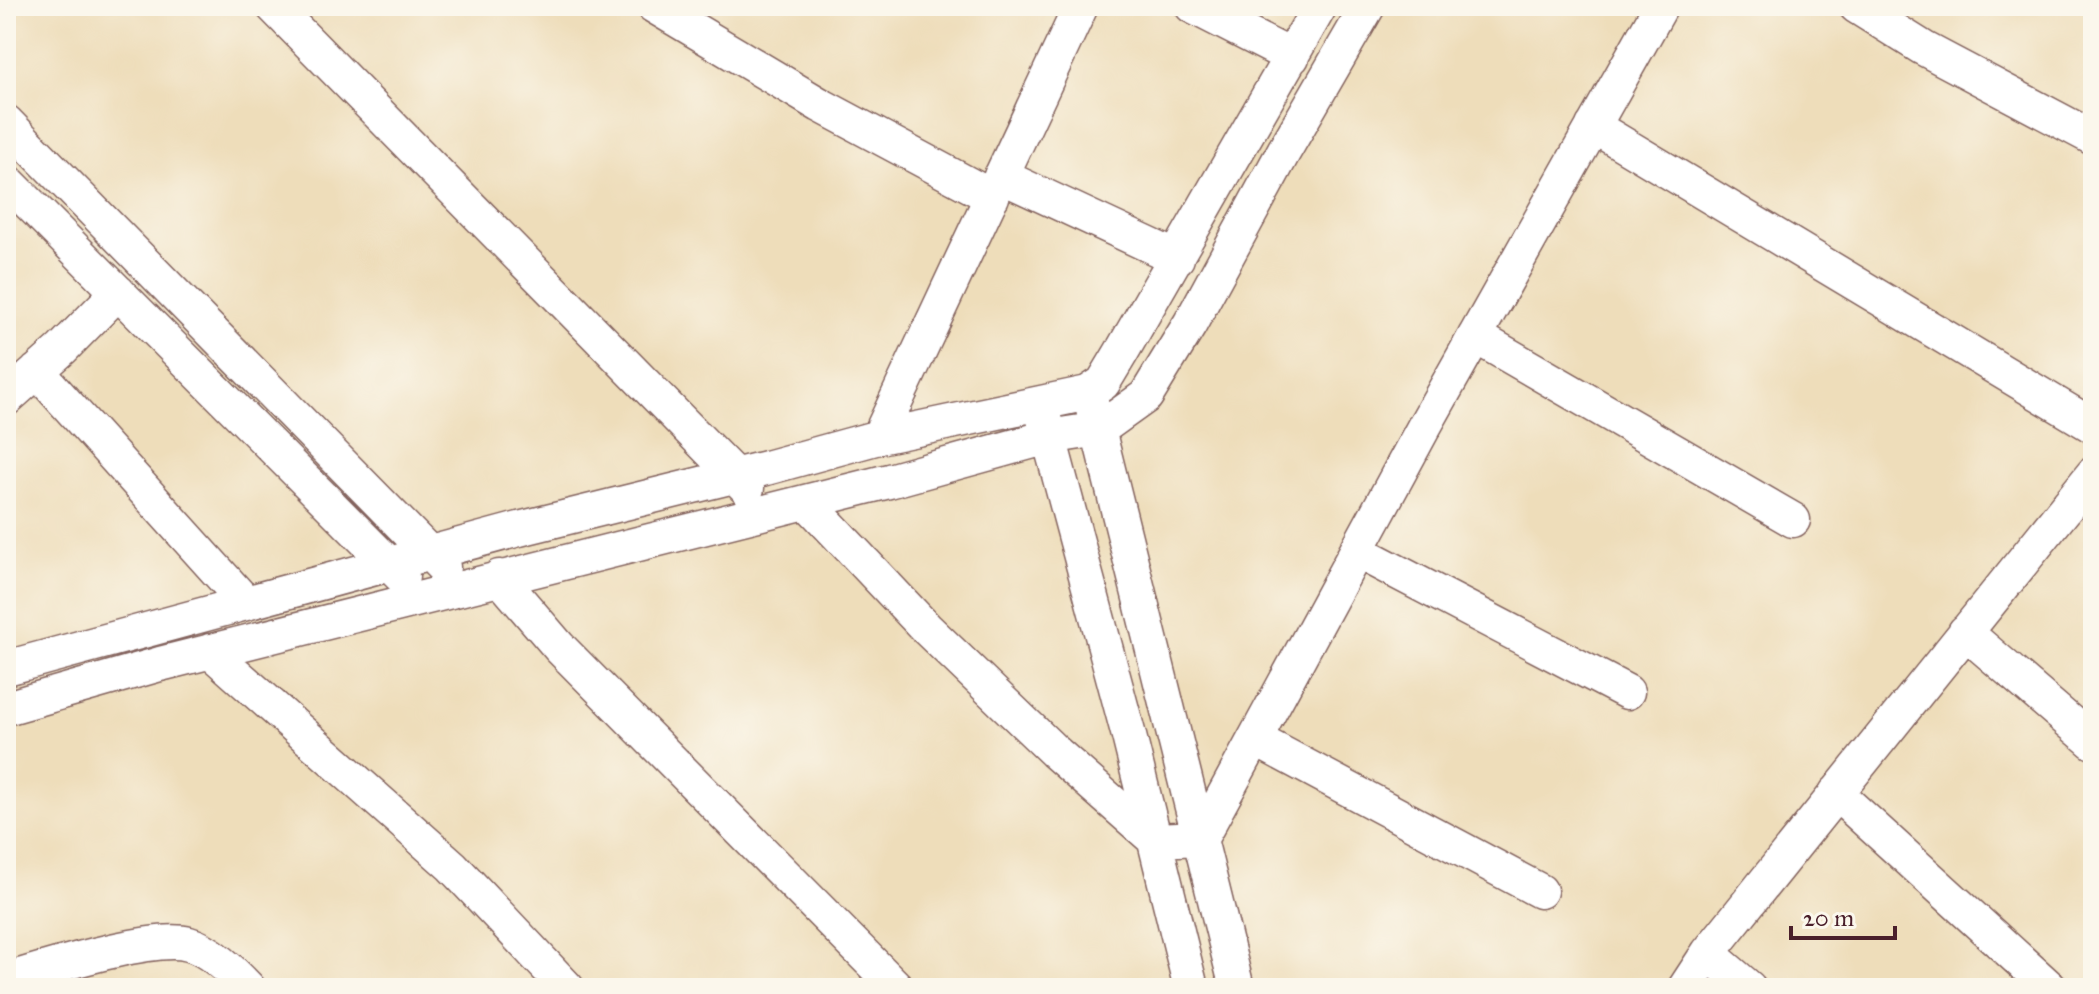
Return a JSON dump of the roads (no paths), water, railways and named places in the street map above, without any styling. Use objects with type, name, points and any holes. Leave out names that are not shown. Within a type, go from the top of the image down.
[{"type":"street","points":[[273,6],[769,512]]},
{"type":"street","points":[[654,6],[820,105],[996,187],[1177,258]]},
{"type":"street","points":[[879,437],[1081,6]]},
{"type":"street","points":[[1192,6],[1292,57]]},
{"type":"street","points":[[6,668],[519,529],[879,437],[1088,393],[1103,383],[1320,6]]},
{"type":"street","points":[[6,708],[210,651],[499,577],[769,512],[1048,437],[1100,429],[1146,396],[1190,324],[1284,151],[1368,6]]},
{"type":"street","points":[[1201,838],[1475,336],[1661,6]]},
{"type":"street","points":[[1856,6],[1923,48],[2093,138]]},
{"type":"street","points":[[6,122],[462,587]]},
{"type":"street","points":[[1593,126],[2093,426]]},
{"type":"street","points":[[6,180],[422,597]]},
{"type":"street","points":[[6,399],[118,292]]},
{"type":"street","points":[[1475,336],[1793,520]]},
{"type":"street","points":[[37,371],[246,603]]},
{"type":"street","points":[[1088,393],[1100,429],[1237,988]]},
{"type":"street","points":[[1040,404],[1129,736],[1191,988]]},
{"type":"street","points":[[1685,988],[1708,953],[2093,474]]},
{"type":"street","points":[[807,502],[926,628],[1054,751],[1155,840],[1201,838]]},
{"type":"street","points":[[1357,551],[1627,692]]},
{"type":"street","points":[[499,577],[559,647],[897,988]]},
{"type":"street","points":[[1965,632],[2093,742]]},
{"type":"street","points":[[210,651],[452,866],[567,988]]},
{"type":"street","points":[[1255,739],[1540,891]]},
{"type":"street","points":[[1836,793],[2050,988]]},
{"type":"street","points":[[6,980],[145,944],[188,943],[225,964],[248,988]]},
{"type":"street","points":[[1708,953],[1749,988]]}]
